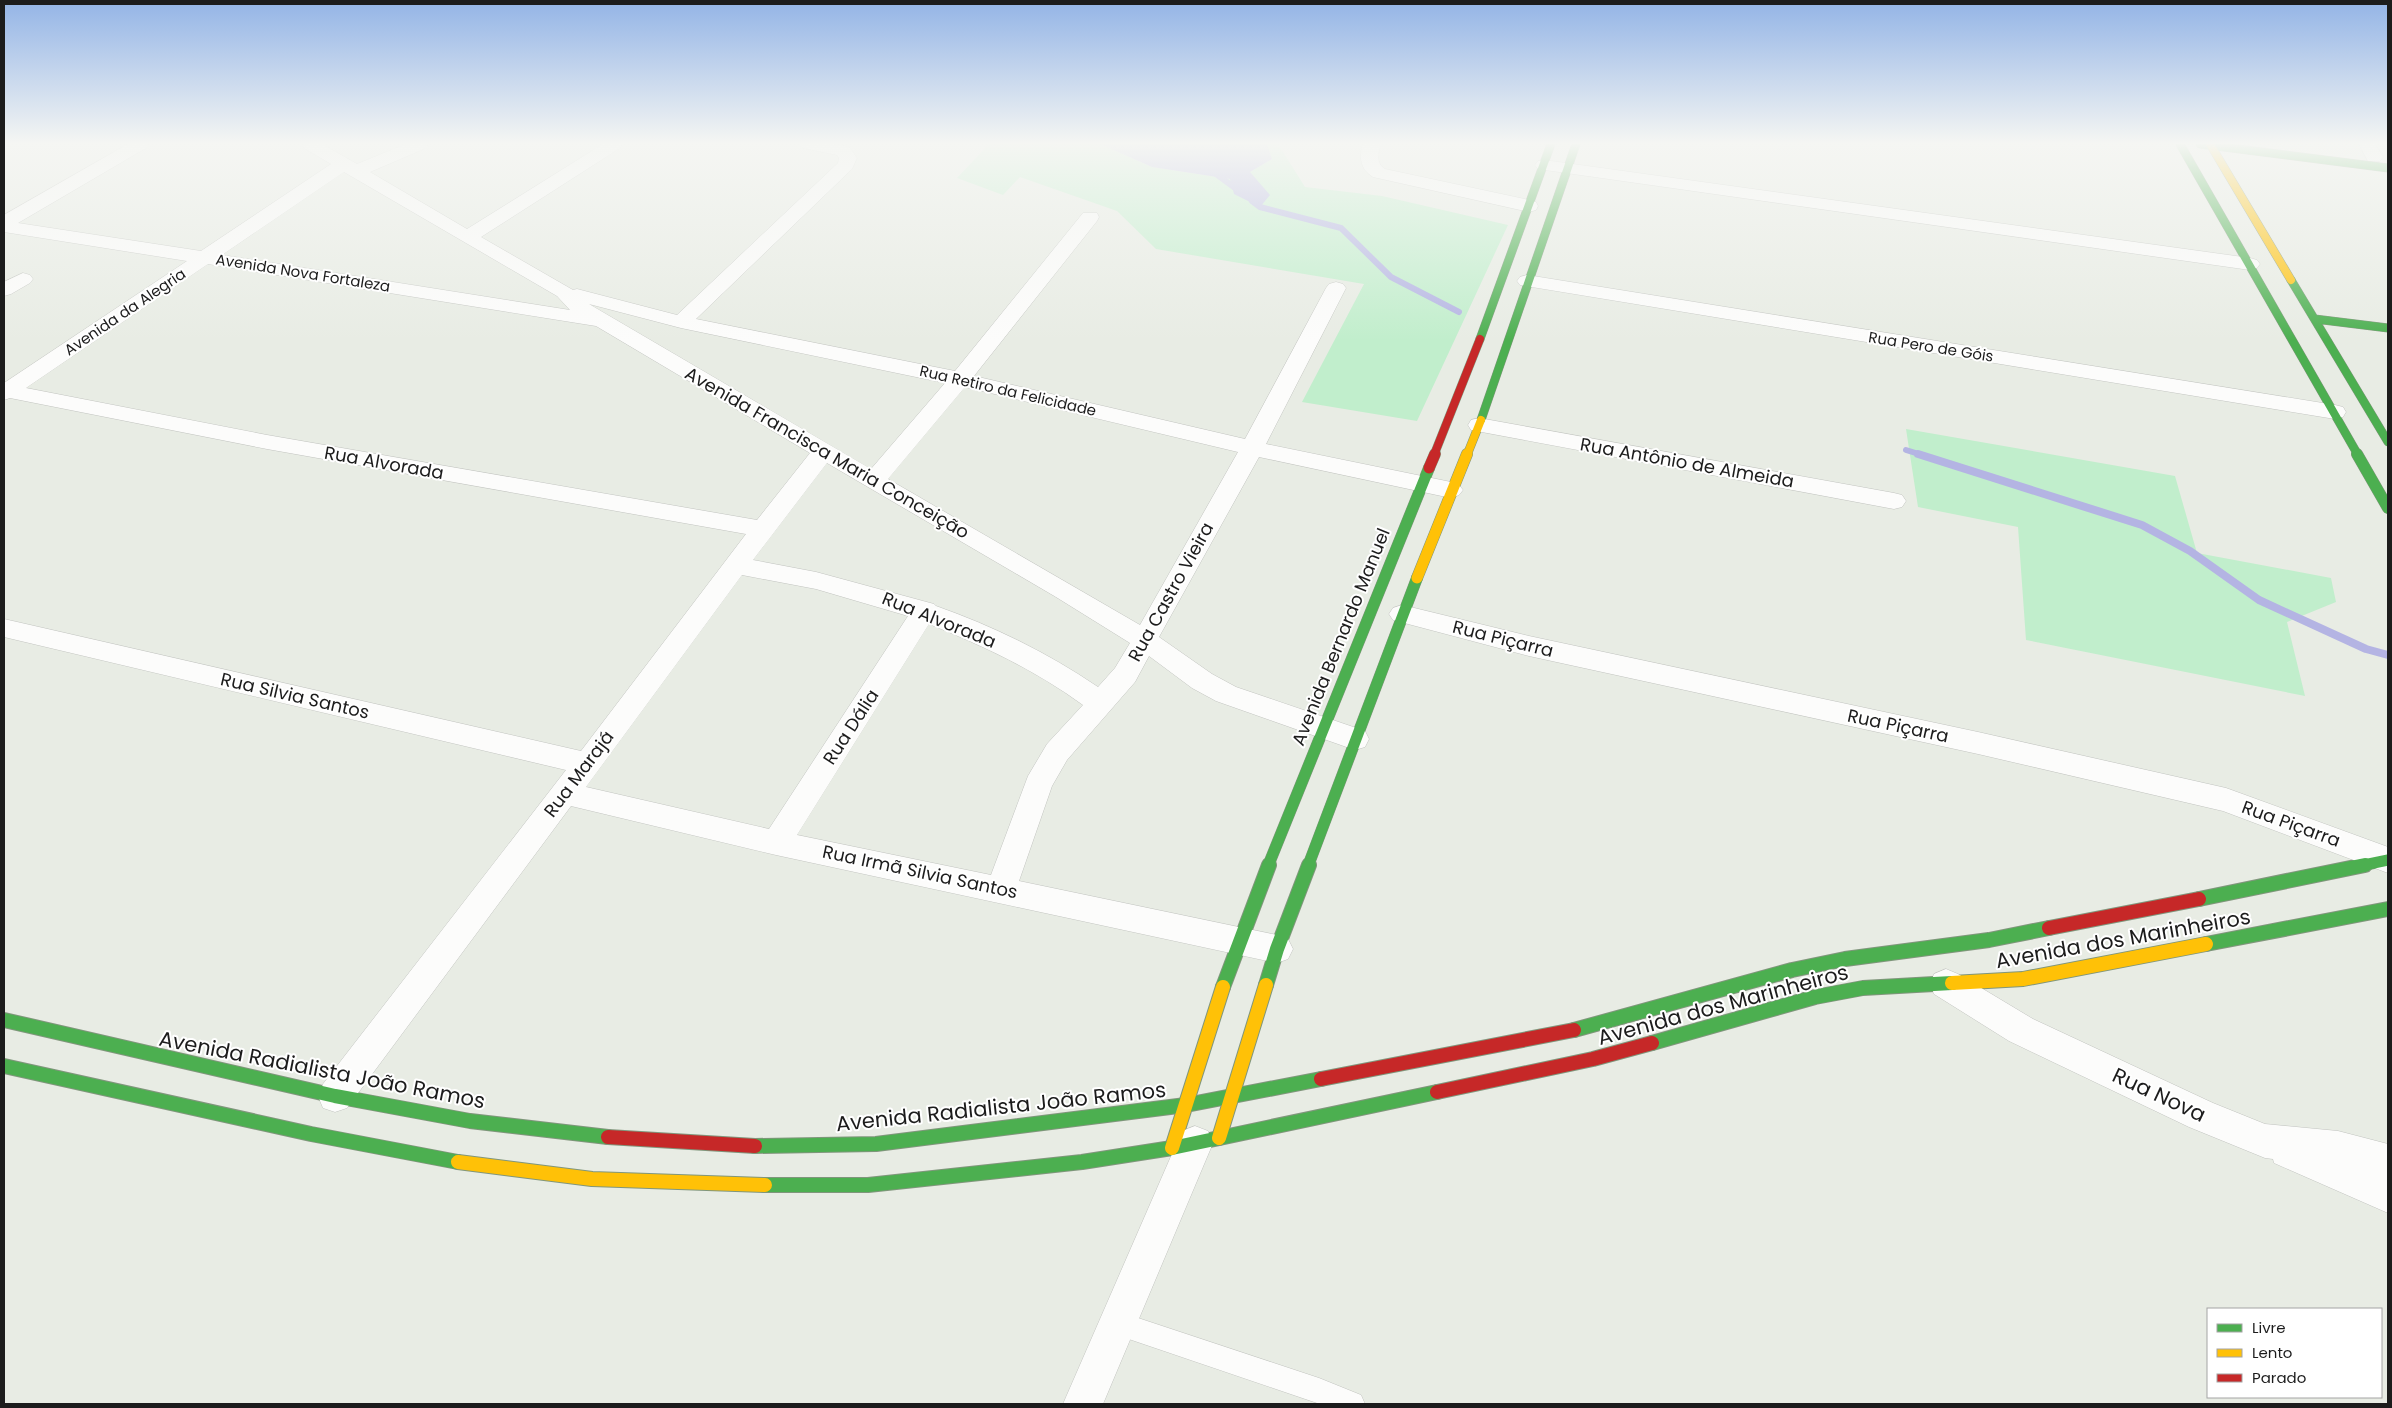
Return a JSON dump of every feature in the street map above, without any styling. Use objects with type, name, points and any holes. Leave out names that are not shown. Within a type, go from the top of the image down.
[{"type":"main road","name":"Avenida Bernardo Manuel","points":[[1196,1143],[1186,1105],[1240,940],[1322,727],[1424,483],[1528,210]]},
{"type":"main road","points":[[4,1066],[311,1134],[424,1155],[592,1179],[756,1185],[868,1185],[1082,1162],[1196,1143],[1232,1096],[1277,949],[1402,614],[1479,425],[1552,210]]},
{"type":"main road","points":[[2218,210],[2388,508]]},
{"type":"main road","points":[[2248,210],[2388,442]]},
{"type":"main road","points":[[2315,319],[2388,328]]},
{"type":"main road","points":[[2324,334],[2343,337]]},
{"type":"main road","name":"Avenida dos Marinheiros","points":[[1232,1096],[1574,1030],[1792,970],[1845,959],[1990,940],[2237,892],[2388,860]]},
{"type":"main road","name":"Avenida dos Marinheiros","points":[[1196,1143],[1593,1058],[1815,997],[1863,988],[2023,979],[2388,909]]},
{"type":"main road","name":"Avenida Radialista João Ramos","points":[[4,1020],[335,1096],[470,1121],[611,1137],[764,1146],[876,1144],[1186,1105],[1232,1096]]},
{"type":"street","points":[[4,224],[28,210]]},
{"type":"street","name":"Avenida da Alegria","points":[[6,392],[206,257],[282,210]]},
{"type":"street","name":"Avenida Francisca Maria Conceição","points":[[422,210],[564,292],[579,307],[601,321],[1065,590],[1145,640],[1202,681],[1226,694],[1355,739]]},
{"type":"street","points":[[468,237],[511,210]]},
{"type":"street","points":[[681,322],[800,210]]},
{"type":"street","points":[[1867,210],[2250,264]]},
{"type":"street","points":[[874,481],[960,379],[1090,217]]},
{"type":"street","name":"Avenida Nova Fortaleza","points":[[4,224],[601,321]]},
{"type":"street","points":[[4,290],[23,278]]},
{"type":"street","name":"Rua Pero de Góis","points":[[1528,281],[2334,412]]},
{"type":"street","name":"Rua Castro Vieira","points":[[1001,889],[1038,784],[1057,752],[1125,674],[1252,448],[1336,288]]},
{"type":"street","name":"Rua Retiro da Felicidade","points":[[564,292],[681,322],[960,379],[1252,448],[1451,490]]},
{"type":"street","name":"Rua Alvorada","points":[[6,392],[267,442],[762,529]]},
{"type":"street","name":"Rua Antônio de Almeida","points":[[1479,425],[1894,501]]},
{"type":"street","name":"Rua Marajá","points":[[335,1096],[587,764],[762,529],[824,451]]},
{"type":"street","name":"Rua Alvorada","points":[[736,565],[828,582],[925,610],[1043,665],[1099,702]]},
{"type":"street","name":"Rua Dália","points":[[776,843],[925,610]]},
{"type":"street","name":"Rua Piçarra","points":[[1402,614],[1529,646],[2006,749],[2226,800],[2388,860]]},
{"type":"street","name":"Rua Silvia Santos","points":[[4,628],[587,764]]},
{"type":"street","name":"Rua Irmã Silvia Santos","points":[[564,793],[776,843],[1001,889],[1277,949]]},
{"type":"street","name":"Rua Nova","points":[[1946,984],[2022,1030],[2201,1115],[2265,1141],[2338,1148],[2388,1161]]},
{"type":"street","points":[[2265,1141],[2388,1195]]},
{"type":"street","points":[[1083,1404],[1196,1143]]},
{"type":"lane","points":[[1117,1323],[1319,1391],[1352,1404]]},
{"type":"green space","points":[[1113,210],[1442,210],[1508,225],[1417,421],[1302,402],[1364,284],[1156,249],[1117,211]]},
{"type":"green space","points":[[1906,429],[2175,476],[2197,553],[2331,578],[2336,602],[2287,622],[2305,696],[2026,640],[2018,527],[1918,507]]},
{"type":"waterway","points":[[1270,210],[1341,228],[1391,277],[1459,312]]},
{"type":"waterway","points":[[1906,450],[1922,455]]},
{"type":"waterway","points":[[1918,454],[2142,525],[2190,551],[2259,600],[2366,649],[2388,655]]},
{"type":"traffic: fast","points":[[1480,339],[1527,210]]},
{"type":"traffic: fast","points":[[1481,420],[1553,210]]},
{"type":"traffic: fast","points":[[2218,210],[2388,508]]},
{"type":"traffic: fast","points":[[2291,280],[2388,442]]},
{"type":"traffic: fast","points":[[2315,319],[2388,328]]},
{"type":"traffic: fast","points":[[1223,987],[1279,838],[1429,468]]},
{"type":"traffic: fast","points":[[1266,985],[1277,949],[1417,578]]},
{"type":"traffic: fast","points":[[2199,899],[2388,860]]},
{"type":"traffic: fast","points":[[2206,944],[2388,909]]},
{"type":"traffic: fast","points":[[1574,1030],[1792,970],[1845,959],[1989,940],[2049,928]]},
{"type":"traffic: fast","points":[[1652,1043],[1815,997],[1863,988],[1952,983]]},
{"type":"traffic: fast","points":[[4,1020],[335,1096],[470,1121],[608,1137]]},
{"type":"traffic: fast","points":[[4,1066],[311,1134],[458,1162]]},
{"type":"traffic: fast","points":[[755,1146],[876,1144],[1186,1105],[1321,1079]]},
{"type":"traffic: fast","points":[[765,1185],[868,1185],[1082,1162],[1172,1148],[1437,1092]]},
{"type":"traffic: slow","points":[[2249,210],[2291,280]]},
{"type":"traffic: slow","points":[[1417,578],[1481,420]]},
{"type":"traffic: slow","points":[[1952,983],[2023,979],[2206,944]]},
{"type":"traffic: slow","points":[[1219,1138],[1266,985]]},
{"type":"traffic: slow","points":[[1172,1148],[1223,987]]},
{"type":"traffic: slow","points":[[458,1162],[592,1179],[765,1185]]},
{"type":"traffic: jam","points":[[1429,468],[1480,339]]},
{"type":"traffic: jam","points":[[2049,928],[2199,899]]},
{"type":"traffic: jam","points":[[1321,1079],[1574,1030]]},
{"type":"traffic: jam","points":[[1437,1092],[1593,1059],[1652,1043]]},
{"type":"traffic: jam","points":[[608,1137],[755,1146]]}]
